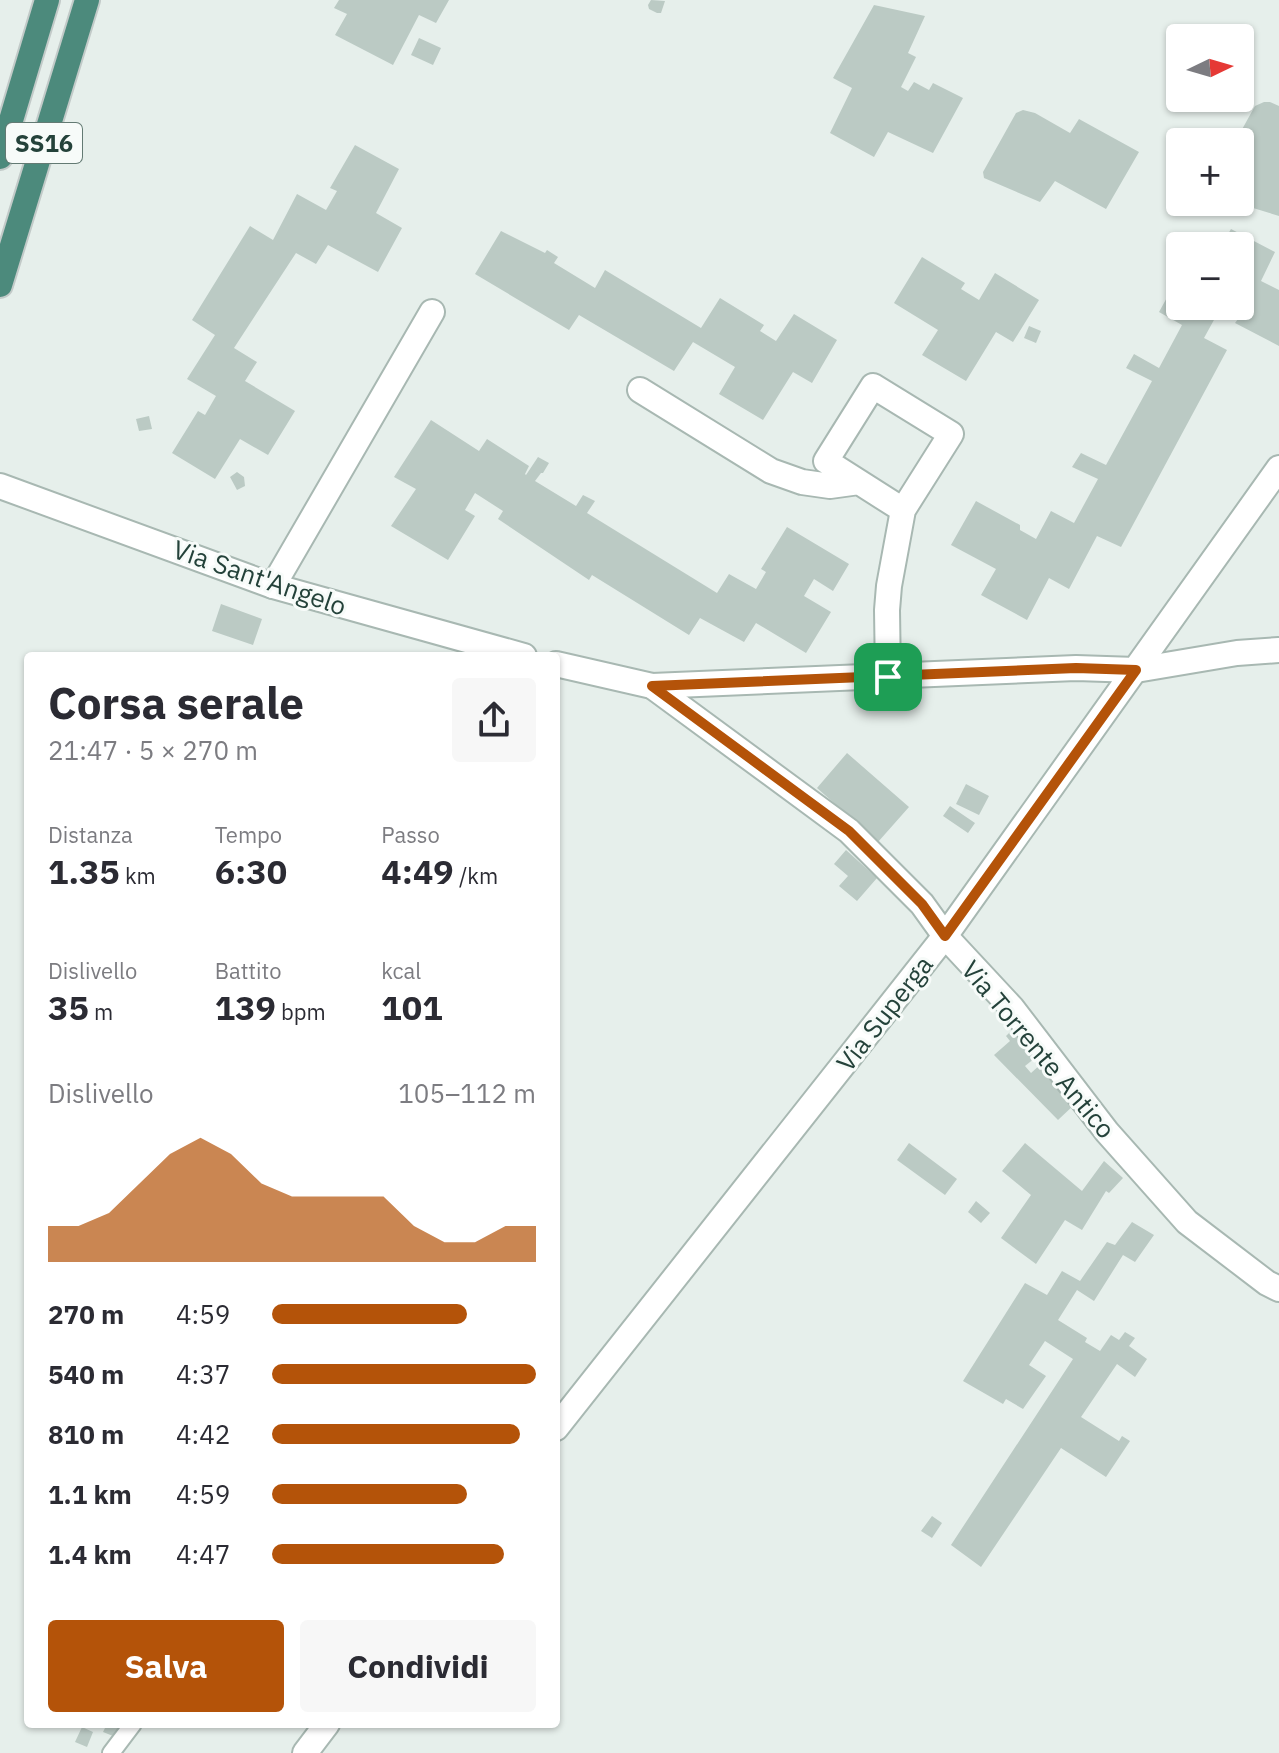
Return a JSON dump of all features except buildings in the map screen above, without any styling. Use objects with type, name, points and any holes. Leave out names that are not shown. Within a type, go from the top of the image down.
[{"type":"highway","name":"SS16","points":[[0,157],[47,0]]},
{"type":"highway","name":"SS16","points":[[0,285],[87,0]]},
{"type":"street","points":[[273,586],[432,312]]},
{"type":"street","points":[[888,677],[889,586],[903,510],[951,434],[873,386],[826,461],[903,510]]},
{"type":"street","points":[[640,390],[771,471],[802,482],[830,486],[859,482]]},
{"type":"street","name":"Via Superga","points":[[560,1423],[945,936],[1279,468]]},
{"type":"street","name":"Via Sant'Angelo","points":[[0,486],[273,586],[510,652]]},
{"type":"street","points":[[560,665],[652,686],[1076,668],[1136,670],[1237,653],[1279,650]]},
{"type":"street","name":"Via Torrente Antico","points":[[652,686],[849,831],[922,904],[945,936],[1012,1008],[1107,1132],[1187,1222],[1279,1289]]},
{"type":"street","points":[[305,1753],[324,1728]]},
{"type":"lane","points":[[111,1753],[130,1728]]},
{"type":"route","points":[[1076,668],[1136,670],[945,936],[922,904],[849,831],[652,686],[888,677],[1076,668]]}]
